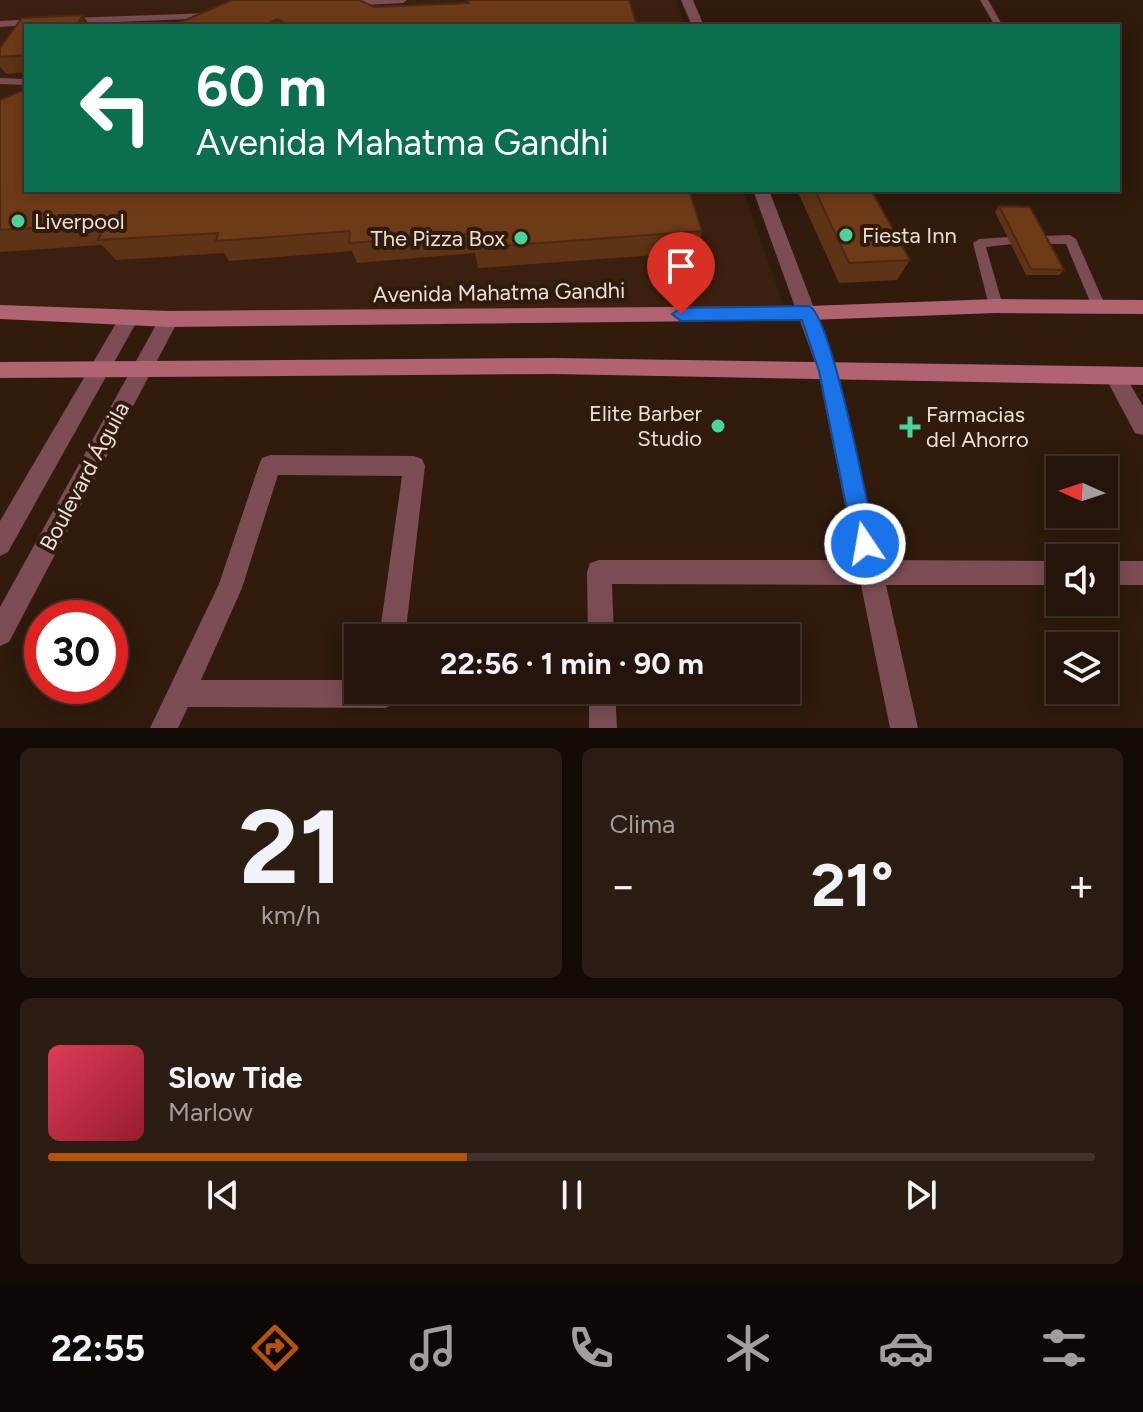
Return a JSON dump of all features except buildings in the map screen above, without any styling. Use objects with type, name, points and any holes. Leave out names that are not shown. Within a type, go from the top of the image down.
[{"type":"main road","name":"Avenida Mahatma Gandhi","points":[[0,312],[169,319],[809,313],[996,306],[1143,307]]},
{"type":"main road","points":[[0,370],[554,366],[1143,376]]},
{"type":"street","points":[[687,0],[697,24]]},
{"type":"street","points":[[762,192],[828,371],[904,728]]},
{"type":"street","name":"Boulevard Águila","points":[[0,544],[129,318]]},
{"type":"street","name":"Boulevard Águila","points":[[0,633],[169,319]]},
{"type":"street","points":[[1114,375],[1143,426]]},
{"type":"street","points":[[164,728],[230,588],[270,465],[414,466],[394,624]]},
{"type":"street","points":[[601,624],[599,572],[1046,573]]},
{"type":"street","points":[[1118,573],[1143,573]]},
{"type":"street","points":[[180,693],[344,692]]},
{"type":"street","points":[[602,704],[603,728]]},
{"type":"lane","points":[[340,0],[345,3],[403,0]]},
{"type":"lane","points":[[984,0],[998,24]]},
{"type":"lane","points":[[195,24],[225,11]]},
{"type":"lane","points":[[61,22],[212,16]]},
{"type":"lane","points":[[0,24],[46,22]]},
{"type":"lane","points":[[0,81],[24,82]]},
{"type":"lane","points":[[1040,240],[1070,239],[1099,307]]},
{"type":"lane","points":[[996,306],[979,243],[1009,241]]},
{"type":"shaded area","points":[[0,0],[676,0],[684,24],[24,24],[24,192],[744,192],[786,312],[0,314]]},
{"type":"place","name":"Liverpool","points":[[18,221]]},
{"type":"place","name":"Fiesta Inn","points":[[846,235]]},
{"type":"place","name":"The Pizza Box","points":[[521,238]]},
{"type":"place","name":"Elite Barber Studio","points":[[718,426]]},
{"type":"place","name":"Farmacias del Ahorro","points":[[910,427]]},
{"type":"route","points":[[681,314],[809,313],[828,371],[865,544]]}]
